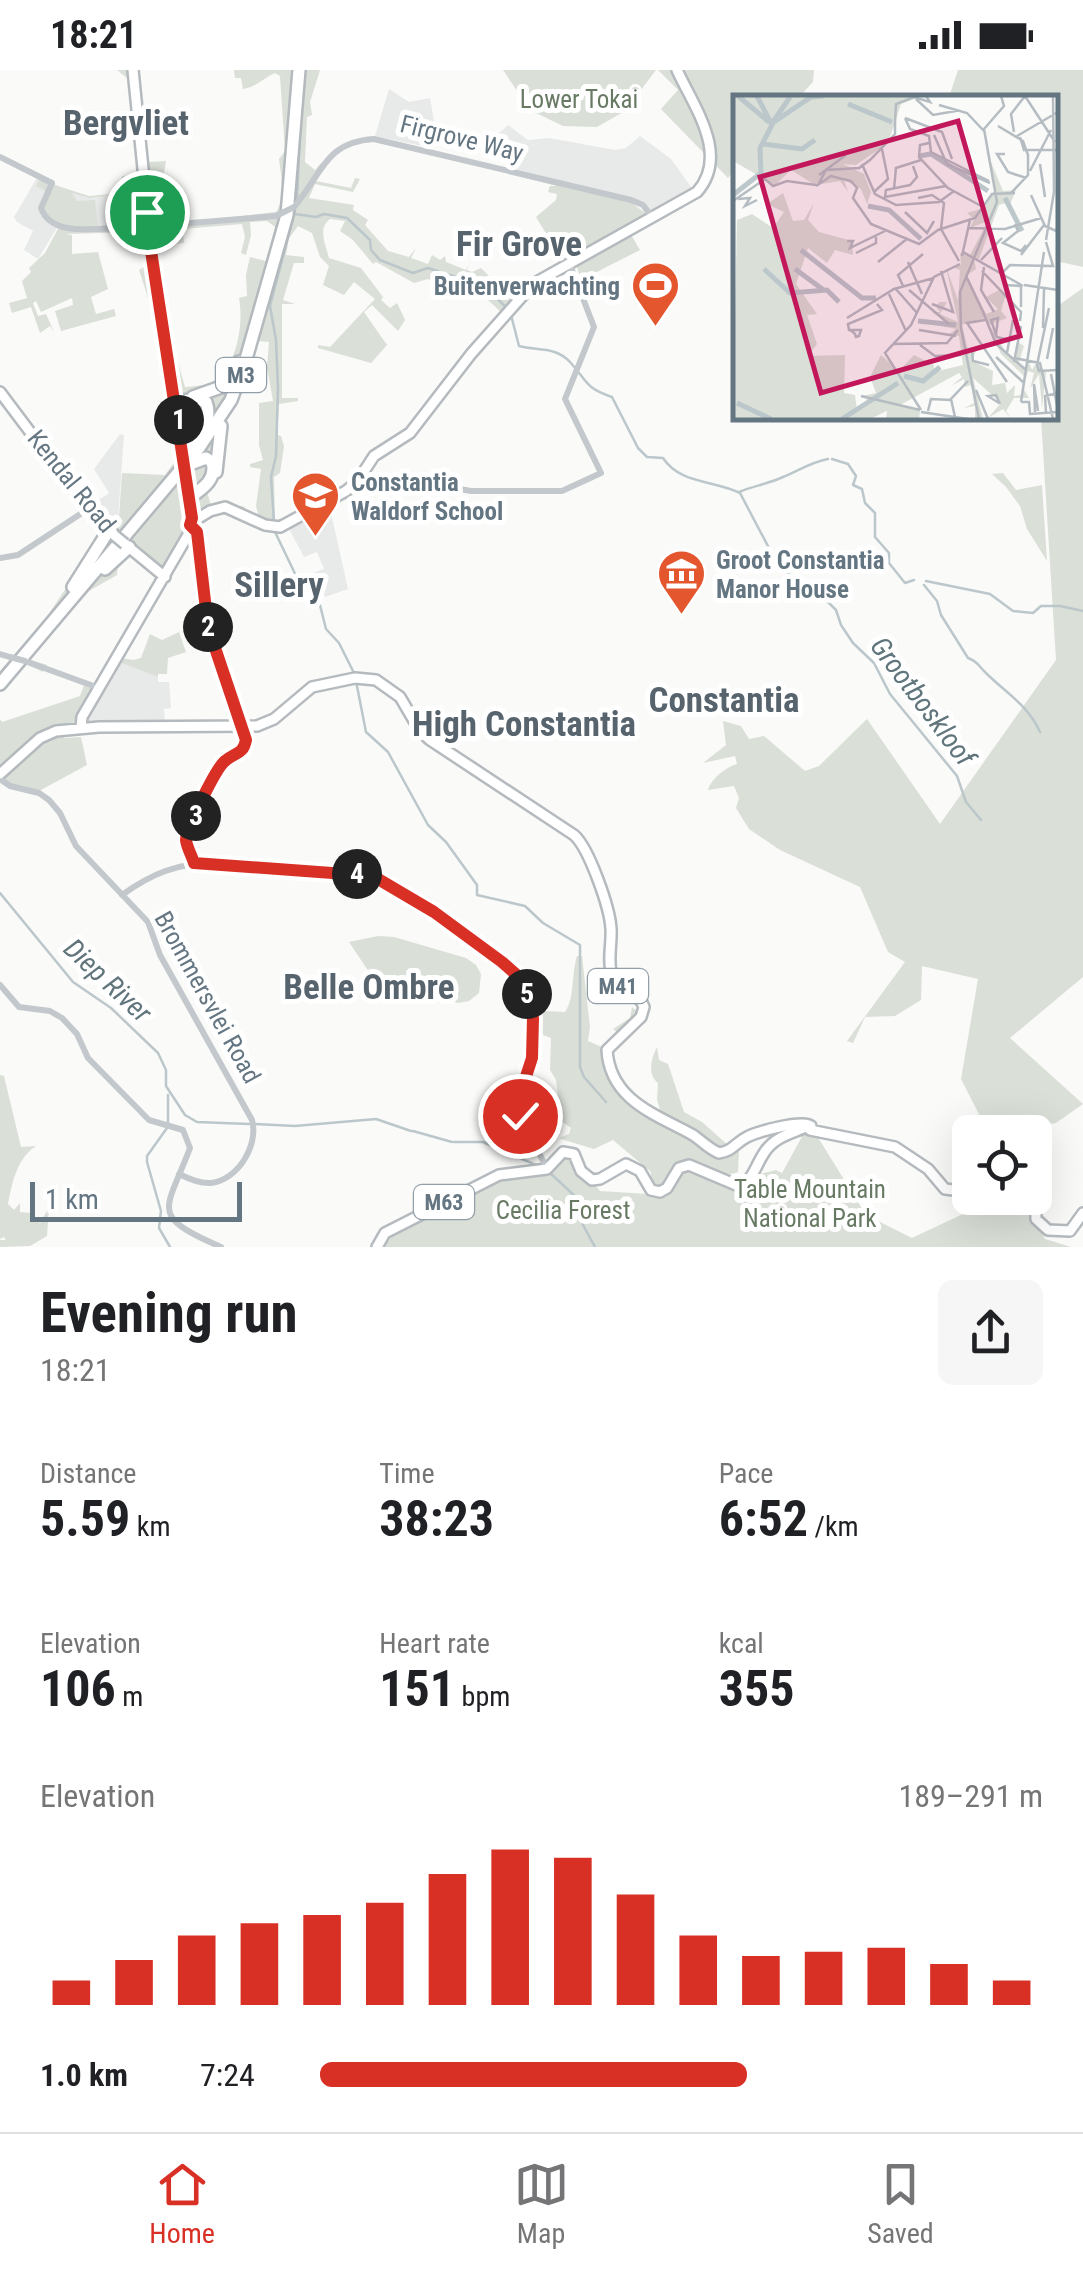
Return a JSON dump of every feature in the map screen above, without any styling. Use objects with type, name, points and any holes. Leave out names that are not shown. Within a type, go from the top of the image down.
[{"type":"highway","name":"M3","points":[[51,620],[219,414],[235,380],[284,210],[297,70]]},
{"type":"highway","name":"M3","points":[[0,680],[211,434],[239,380],[289,207],[297,70]]},
{"type":"highway","points":[[175,401],[207,394],[225,383],[237,366],[252,324]]},
{"type":"highway","points":[[191,501],[215,476],[219,431],[239,380]]},
{"type":"highway","points":[[160,488],[209,414],[209,406],[203,400],[175,401]]},
{"type":"highway","points":[[146,511],[189,465],[206,458],[214,470],[191,501]]},
{"type":"highway","points":[[187,476],[194,489],[202,488]]},
{"type":"highway","points":[[51,620],[112,532]]},
{"type":"highway","points":[[51,620],[129,549]]},
{"type":"main road","points":[[133,70],[150,245],[209,632],[243,727]]},
{"type":"main road","points":[[0,775],[39,736],[85,725],[162,574],[196,527],[228,508],[265,525],[280,527],[353,488],[374,456],[410,433],[508,310],[538,279],[697,192],[708,176],[710,144],[676,70]]},
{"type":"main road","name":"Kendal Road","points":[[0,392],[88,509],[162,574]]},
{"type":"main road","name":"M41","points":[[0,775],[47,734],[85,725],[243,727],[268,723],[312,687],[361,677],[382,682],[396,692],[430,740],[576,837],[588,850],[610,918],[613,979],[640,997],[644,1007],[639,1020],[607,1050],[612,1075],[630,1099],[719,1152],[731,1150],[749,1136],[808,1128]]},
{"type":"main road","points":[[808,1128],[895,1146],[928,1169],[946,1189],[952,1190]]},
{"type":"main road","name":"M63","points":[[377,1247],[386,1232],[498,1175],[545,1170],[567,1152],[575,1156],[581,1171],[592,1180],[625,1164],[639,1170],[650,1188],[658,1192],[667,1188],[676,1171],[689,1165],[741,1188],[766,1149],[784,1135],[808,1128]]},
{"type":"main road","points":[[1035,1215],[1048,1230],[1068,1232],[1083,1213]]},
{"type":"street","name":"Firgrove Way","points":[[0,158],[52,184],[42,206],[47,217],[81,230],[276,216],[294,206],[331,155],[352,142],[374,139],[631,200],[644,206],[652,217]]},
{"type":"street","points":[[353,488],[425,483],[469,490],[562,491],[601,473],[566,403],[566,390],[594,324],[568,261]]},
{"type":"street","points":[[0,558],[18,555],[88,509]]},
{"type":"street","points":[[0,654],[100,689]]},
{"type":"street","points":[[194,863],[187,837],[204,795],[224,761],[244,747],[243,727]]},
{"type":"street","name":"Brommersvlei Road","points":[[0,775],[8,785],[49,800],[76,846],[152,928],[160,954],[254,1126],[251,1149],[226,1178],[206,1184],[179,1174]]},
{"type":"street","points":[[122,895],[152,875],[194,863],[373,876],[437,914],[510,968],[521,982],[533,1018],[532,1058],[520,1092],[519,1113],[545,1170]]},
{"type":"street","points":[[0,985],[19,1006],[50,1011],[64,1019],[86,1055],[150,1120],[183,1130],[190,1148],[168,1197],[170,1216],[180,1228],[221,1247]]},
{"type":"shaded area","points":[[389,89],[409,102],[430,98],[437,138],[425,136],[422,146],[375,136]]},
{"type":"shaded area","points":[[508,125],[528,140],[549,138],[615,150],[626,148],[640,136],[671,159],[694,191],[652,215],[635,199],[517,170],[495,137]]},
{"type":"shaded area","points":[[38,176],[52,183],[60,223],[38,259],[24,250],[33,231],[14,217]]},
{"type":"shaded area","points":[[141,176],[144,211],[137,224],[85,228],[54,184],[85,197],[95,197],[125,194],[124,178]]},
{"type":"shaded area","points":[[120,434],[124,435],[117,533],[102,520],[105,517],[100,510],[95,513],[90,506],[109,493],[94,469]]},
{"type":"shaded area","name":"Constantia Waldorf School","points":[[329,504],[348,589],[325,597],[313,573],[324,569],[317,552],[304,557],[288,527]]},
{"type":"shaded area","points":[[119,662],[158,677],[158,682],[169,682],[171,708],[164,709],[165,723],[86,724]]},
{"type":"green space","points":[[117,70],[133,70],[147,162],[166,161],[162,185],[149,186],[154,187],[155,195],[160,194],[161,202],[153,203],[150,193],[152,210],[160,221],[182,223],[276,212],[282,193],[279,159],[285,151],[280,76],[275,73],[243,89],[234,70],[320,70],[310,102],[312,115],[307,117],[305,162],[315,170],[321,163],[326,167],[316,181],[351,188],[355,178],[360,179],[353,192],[315,184],[309,198],[354,205],[353,210],[368,220],[365,225],[388,251],[409,257],[416,248],[411,258],[428,264],[432,255],[440,260],[445,256],[446,262],[466,270],[469,264],[467,270],[472,272],[481,268],[513,300],[502,313],[473,286],[456,287],[445,279],[440,286],[428,279],[414,283],[376,262],[373,264],[340,231],[345,221],[330,219],[323,232],[329,258],[361,268],[383,297],[381,300],[390,308],[397,303],[405,320],[398,331],[372,305],[364,312],[387,345],[371,363],[318,348],[330,347],[375,299],[354,282],[344,295],[323,285],[329,266],[320,257],[312,233],[298,226],[289,238],[286,255],[304,257],[304,263],[294,263],[283,300],[295,304],[282,304],[282,398],[298,401],[279,404],[277,435],[284,446],[280,473],[274,477],[275,524],[259,518],[256,506],[261,469],[250,467],[263,460],[259,403],[273,401],[267,367],[269,342],[258,341],[251,374],[245,374],[225,425],[220,474],[207,492],[211,505],[245,507],[244,515],[231,509],[199,516],[193,508],[193,520],[164,572],[131,553],[118,563],[117,575],[89,591],[28,659],[47,665],[43,672],[23,663],[0,690],[0,671],[46,618],[104,531],[92,518],[118,531],[122,473],[165,475],[180,454],[158,297],[148,298],[139,270],[150,263],[147,243],[137,232],[66,234],[72,235],[72,254],[98,252],[108,289],[91,297],[96,314],[114,309],[116,316],[61,331],[55,311],[73,305],[72,298],[41,312],[36,301],[33,303],[38,316],[46,314],[54,332],[50,326],[40,333],[31,307],[12,313],[9,303],[27,298],[22,281],[45,253],[60,225],[42,212],[48,192],[36,186],[39,180],[89,196],[122,193],[122,176],[139,175],[132,89]],"holes":[[[139,190],[144,211],[137,222],[136,217],[114,214],[117,226],[98,226],[95,200],[77,201],[72,193],[89,198],[127,191],[129,213],[141,212]],[[267,221],[275,227],[266,261],[250,257],[247,296],[239,298],[239,333],[227,368],[210,383],[185,387],[174,348],[158,246],[184,243],[183,229],[242,224],[245,237],[241,253],[246,255],[250,222]]]},
{"type":"green space","name":"Lower Tokai","points":[[503,70],[656,70],[625,111],[597,127],[563,126],[530,110]]},
{"type":"green space","points":[[658,70],[814,70],[813,82],[801,95],[733,95],[733,172],[728,178],[661,109],[678,90]]},
{"type":"green space","points":[[958,70],[1083,70],[1083,267],[1058,261],[1058,95],[950,95]]},
{"type":"green space","points":[[486,168],[632,203],[648,215],[563,261],[536,217],[556,200],[557,194],[548,192],[550,186],[557,186]]},
{"type":"green space","points":[[630,233],[640,250],[581,280],[576,264]]},
{"type":"green space","points":[[1083,288],[1083,977],[1010,1038],[1083,1104],[1052,1124],[1052,1115],[979,1115],[961,1079],[978,979],[922,966],[921,1000],[895,1016],[865,1017],[853,1043],[847,1041],[905,962],[888,952],[860,887],[780,850],[749,829],[736,808],[739,798],[734,786],[708,790],[720,774],[737,764],[735,756],[703,763],[726,745],[723,721],[741,726],[749,739],[764,736],[805,771],[819,766],[867,719],[940,824],[1056,660],[1041,420],[1058,420],[1058,306]]},
{"type":"green space","points":[[1003,473],[1016,490],[1042,485],[1047,561],[1027,529],[1020,506],[992,474]]},
{"type":"green space","points":[[179,632],[186,652],[168,658],[167,674],[158,677],[119,662],[121,658],[141,658],[150,634],[162,640]]},
{"type":"green space","points":[[84,685],[95,690],[78,721],[38,735],[0,767],[0,719],[2,722],[80,696]]},
{"type":"green space","points":[[63,731],[64,738],[81,737],[87,765],[39,791],[3,779],[2,775],[44,738]]},
{"type":"green space","points":[[378,936],[466,958],[481,974],[479,993],[458,1003],[389,981],[375,981],[349,942]]},
{"type":"green space","name":"Table Mountain National Park","points":[[577,956],[582,956],[588,1041],[602,1047],[618,1033],[613,1029],[630,1018],[632,1007],[640,1014],[642,1023],[613,1051],[622,1082],[641,1102],[661,1113],[658,1083],[651,1071],[657,1047],[659,1060],[668,1064],[684,1112],[728,1145],[740,1135],[749,1134],[747,1145],[739,1150],[738,1172],[728,1175],[745,1178],[776,1170],[782,1173],[805,1131],[814,1131],[866,1215],[912,1238],[961,1215],[1031,1215],[1045,1239],[1071,1247],[378,1247],[382,1239],[504,1174],[542,1173],[569,1154],[600,1191],[647,1194],[638,1166],[651,1179],[651,1172],[613,1140],[594,1149],[559,1138],[569,1134],[571,1128],[551,1114],[551,1109],[559,1105],[556,1080],[550,1070],[551,1038],[543,1035],[540,1015],[544,1011],[565,1012]]},
{"type":"green space","points":[[0,1075],[4,1076],[21,1147],[36,1146],[20,1164],[8,1204],[14,1210],[20,1203],[20,1212],[30,1213],[40,1223],[49,1207],[47,1236],[30,1246],[0,1247],[0,1240],[6,1240],[0,1239]]},
{"type":"waterway","points":[[297,198],[301,110]]},
{"type":"waterway","points":[[274,522],[271,477],[276,456],[278,388],[270,306],[295,211]]},
{"type":"waterway","name":"Grootboskloof","points":[[295,214],[347,218],[370,240],[371,250],[380,260],[413,273],[428,268],[484,286],[510,311],[519,346],[558,353],[592,387],[612,397],[638,448],[647,457],[663,458],[678,473],[740,493],[780,569],[817,591],[836,610],[841,625],[874,663],[890,694],[957,776],[966,802],[981,820]]},
{"type":"waterway","points":[[739,492],[828,459]]},
{"type":"waterway","points":[[832,459],[848,464],[856,476],[853,485],[862,489],[865,503],[875,513],[875,537],[889,553],[889,563],[905,583],[914,580]]},
{"type":"waterway","points":[[275,532],[300,584],[319,601],[326,629],[339,643],[354,673]]},
{"type":"waterway","points":[[926,581],[990,594],[1013,611],[1033,613],[1041,606],[1083,611]]},
{"type":"waterway","points":[[924,585],[968,658],[1023,707],[1040,732]]},
{"type":"waterway","points":[[356,681],[366,732],[388,752],[428,825],[446,842],[477,885],[477,895],[525,906],[543,923],[580,945],[580,1067],[606,1102]]},
{"type":"waterway","name":"Diep River","points":[[0,893],[73,982],[111,1008],[158,1053],[166,1070],[166,1086],[185,1115],[197,1122],[249,1124]]},
{"type":"waterway","points":[[168,1095],[168,1122]]},
{"type":"waterway","points":[[255,1124],[295,1126],[376,1119],[411,1131]]},
{"type":"waterway","points":[[167,1128],[147,1156],[147,1162],[161,1211],[159,1228],[170,1247]]},
{"type":"waterway","points":[[413,1131],[452,1142]]},
{"type":"waterway","points":[[454,1142],[483,1142],[492,1146]]},
{"type":"waterway","points":[[494,1147],[536,1165]]},
{"type":"waterway","points":[[548,1171],[578,1199],[583,1225],[595,1247]]},
{"type":"place","name":"Buitenverwachting","points":[[655,328]]},
{"type":"place","name":"Constantia Waldorf School","points":[[316,538]]},
{"type":"place","name":"Groot Constantia Manor House","points":[[681,616]]},
{"type":"district","name":"Bergvliet","points":[[126,123]]},
{"type":"district","name":"Fir Grove","points":[[519,244]]},
{"type":"district","name":"Sillery","points":[[279,585]]},
{"type":"district","name":"Constantia","points":[[724,700]]},
{"type":"district","name":"High Constantia","points":[[524,724]]},
{"type":"district","name":"Belle Ombre","points":[[369,987]]},
{"type":"route","points":[[147,212],[144,226],[176,400],[193,520],[190,525],[197,532],[206,622],[246,740],[240,752],[223,763],[206,796],[187,837],[190,854],[194,863],[373,876],[437,914],[510,968],[521,982],[533,1018],[532,1058],[521,1088],[520,1116]]},
{"type":"park label","name":"Cecilia Forest","points":[[563,1210]]}]
